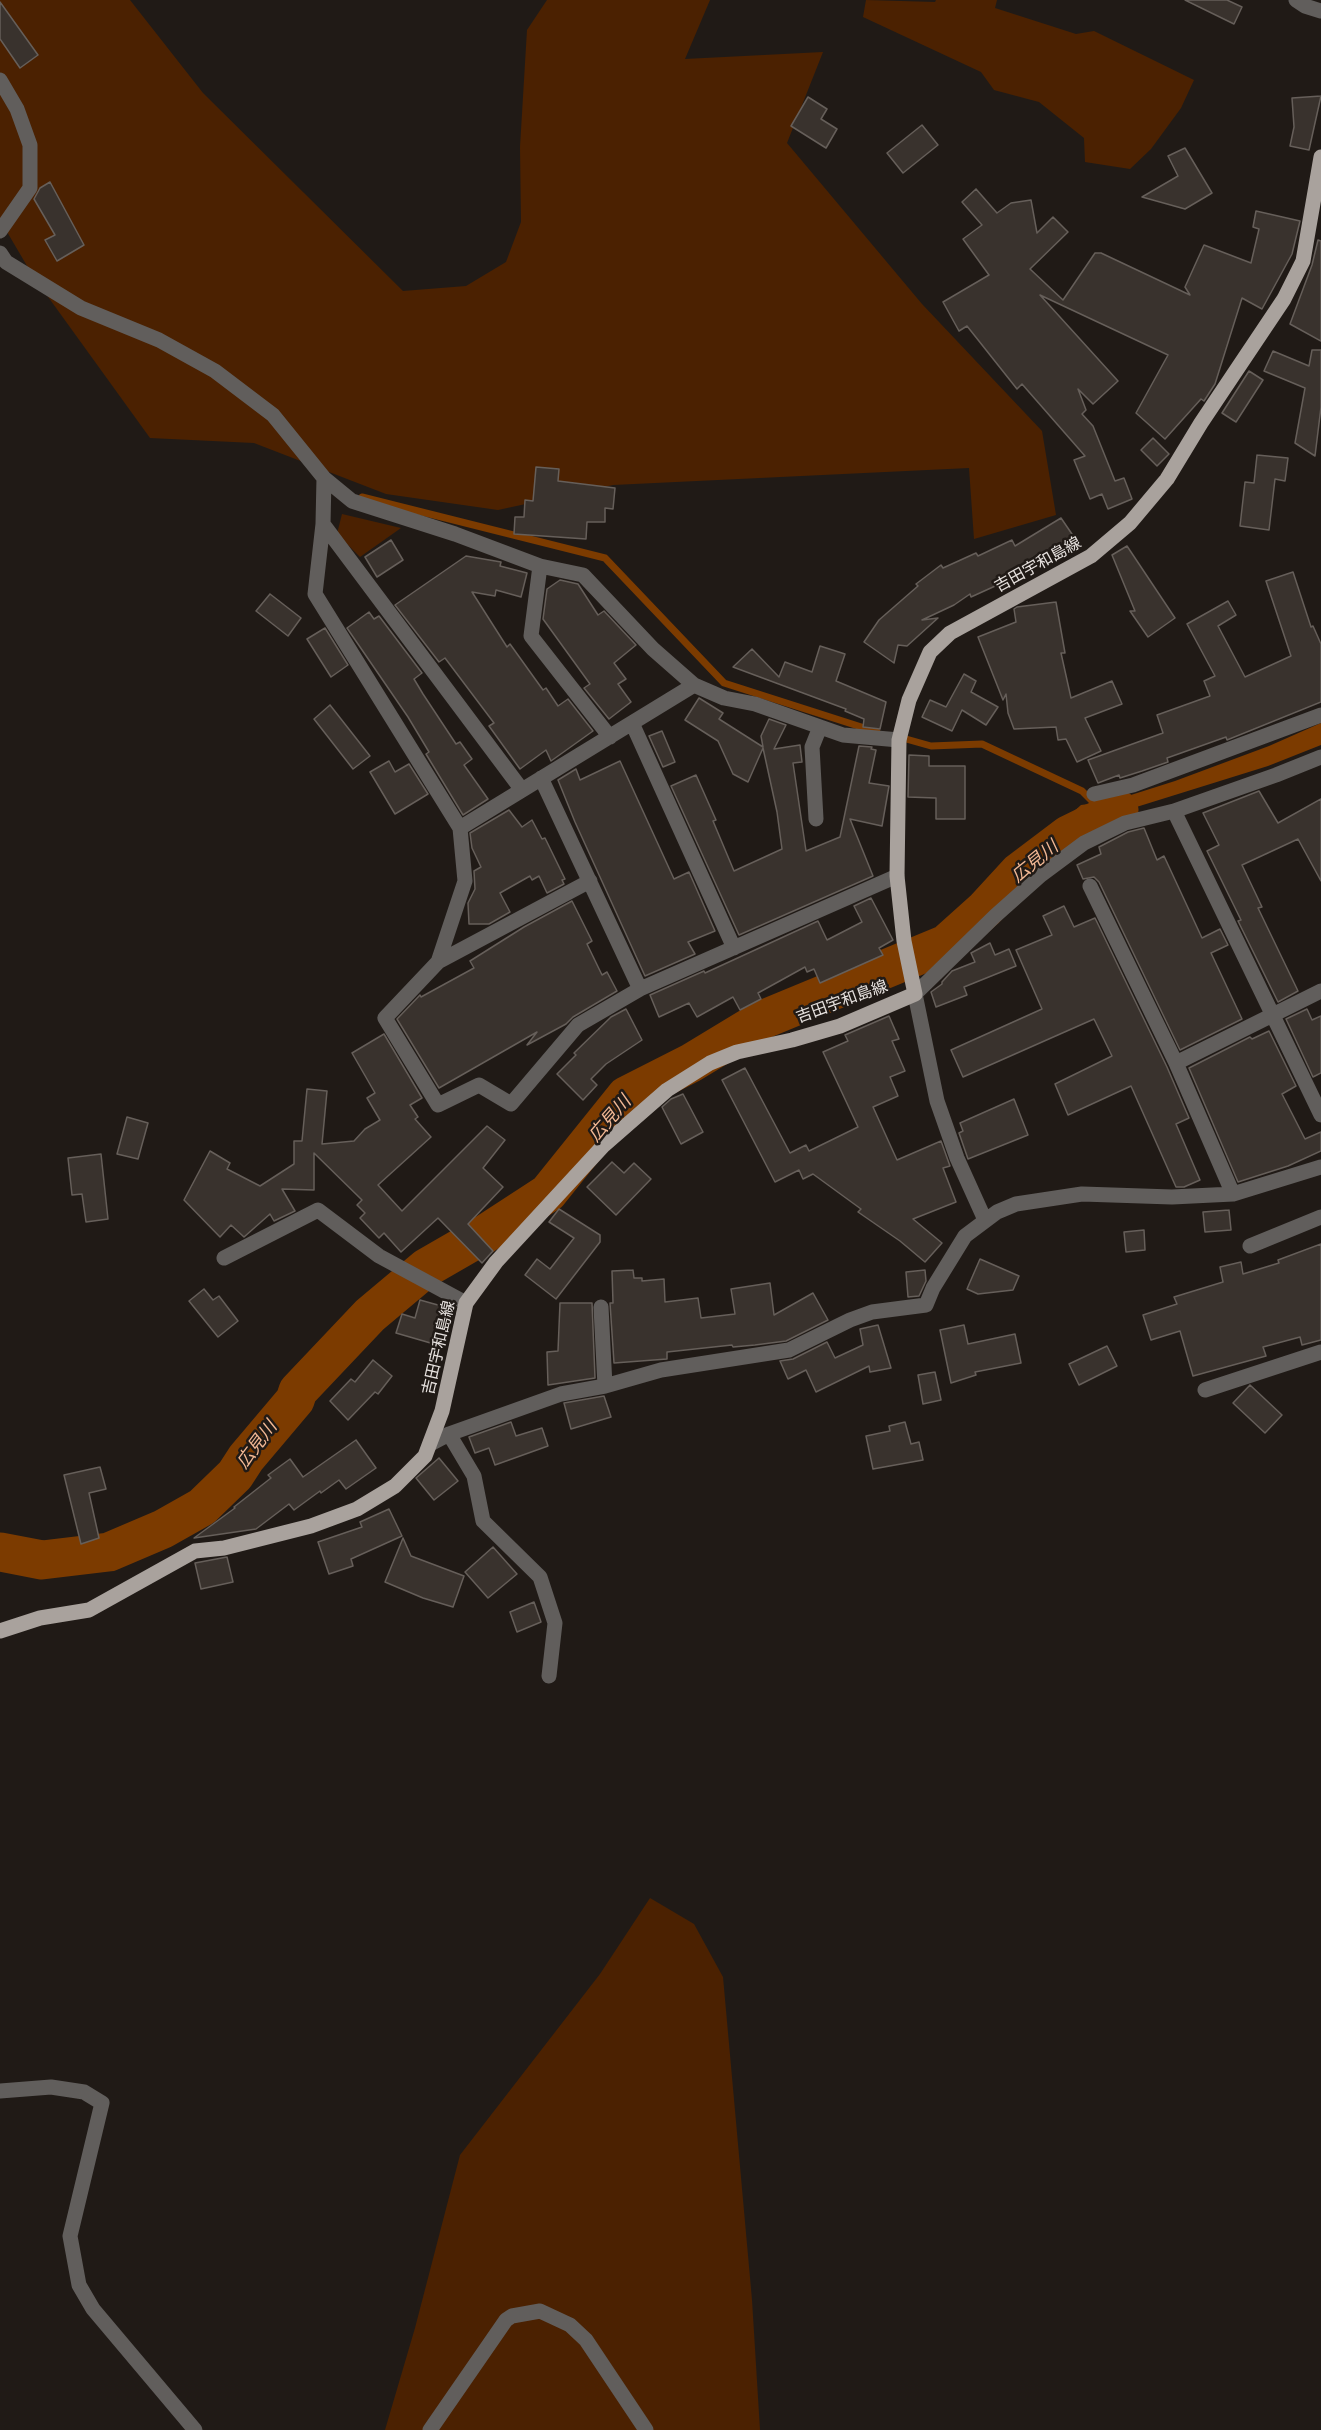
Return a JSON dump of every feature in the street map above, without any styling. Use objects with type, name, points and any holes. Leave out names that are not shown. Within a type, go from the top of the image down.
[{"type":"main road","name":"吉田宇和島線","points":[[0,1631],[40,1618],[89,1610],[195,1551],[235,1545],[311,1526],[357,1509],[395,1486],[425,1456],[430,1444],[442,1411],[466,1303],[496,1262],[604,1145],[667,1090],[710,1063],[737,1052],[792,1040],[840,1026],[915,994],[904,941],[897,876],[899,740],[909,700],[930,652],[950,633],[1091,556],[1130,523],[1167,479],[1294,280],[1303,261],[1321,157]]},
{"type":"street","points":[[1296,0],[1305,6],[1321,10]]},
{"type":"street","points":[[0,80],[17,109],[30,145],[30,188],[0,231]]},
{"type":"street","points":[[0,253],[6,262],[81,308],[159,340],[215,371],[273,415],[324,478],[352,501],[455,534],[540,566],[583,575],[653,649],[694,685],[724,698],[755,704],[843,735],[899,740]]},
{"type":"street","points":[[324,478],[323,524],[315,594],[460,828],[465,882],[438,962]]},
{"type":"street","points":[[323,524],[522,790]]},
{"type":"street","points":[[540,566],[531,636],[610,737]]},
{"type":"street","points":[[460,828],[694,685]]},
{"type":"street","points":[[1094,794],[1133,785],[1321,715]]},
{"type":"street","points":[[632,723],[734,948]]},
{"type":"street","points":[[816,819],[812,747],[820,727]]},
{"type":"street","points":[[986,1220],[957,1158],[937,1101],[915,994],[995,916],[1041,875],[1084,843],[1125,823],[1174,811],[1321,757]]},
{"type":"street","points":[[541,778],[640,989]]},
{"type":"street","points":[[1174,811],[1321,1115]]},
{"type":"street","points":[[590,881],[438,962],[385,1018],[438,1105],[479,1085],[511,1104],[578,1025],[640,989],[897,876]]},
{"type":"street","points":[[1090,886],[1176,1063],[1233,1194]]},
{"type":"street","points":[[1176,1063],[1321,991]]},
{"type":"street","points":[[430,1444],[449,1434],[561,1394],[605,1386],[661,1370],[789,1350],[850,1320],[872,1312],[926,1305],[933,1288],[965,1236],[997,1212],[1016,1204],[1082,1194],[1172,1197],[1233,1194],[1321,1167]]},
{"type":"street","points":[[224,1258],[318,1210],[379,1256],[466,1303]]},
{"type":"street","points":[[1250,1246],[1321,1217]]},
{"type":"street","points":[[601,1307],[605,1386]]},
{"type":"street","points":[[1205,1390],[1321,1352]]},
{"type":"street","points":[[449,1434],[474,1476],[483,1521],[540,1578],[555,1623],[549,1676]]},
{"type":"street","points":[[0,2091],[51,2087],[84,2092],[102,2103],[70,2236],[79,2285],[93,2309],[195,2430]]},
{"type":"street","points":[[430,2430],[506,2320],[512,2316],[540,2311],[570,2325],[586,2340],[646,2430]]},
{"type":"shaded area","points":[[0,0],[130,0],[203,93],[403,291],[466,286],[506,262],[521,222],[520,147],[527,30],[547,0],[710,0],[685,59],[823,52],[787,143],[922,304],[1042,431],[1056,515],[974,539],[969,468],[613,485],[498,510],[386,494],[254,443],[150,438],[33,276],[0,220]]},
{"type":"shaded area","points":[[866,0],[935,2],[936,0],[997,0],[995,8],[1076,34],[1094,31],[1194,80],[1181,108],[1151,149],[1130,169],[1085,162],[1084,138],[1039,102],[994,90],[981,72],[863,17]]},
{"type":"shaded area","points":[[342,514],[401,528],[360,557],[337,534]]},
{"type":"shaded area","points":[[1321,723],[1321,745],[1268,766],[1130,809],[1077,839],[1062,822],[1081,805],[1112,801],[1175,781],[1269,746]]},
{"type":"shaded area","points":[[650,1898],[694,1924],[723,1977],[752,2300],[760,2430],[385,2430],[415,2328],[460,2155],[600,1974]]},
{"type":"building","points":[[1185,0],[1227,0],[1242,7],[1234,24]]},
{"type":"building","points":[[0,2],[38,55],[20,68],[0,39]]},
{"type":"building","points":[[1321,96],[1309,150],[1290,146],[1294,127],[1292,98]]},
{"type":"building","points":[[808,97],[827,109],[821,119],[837,129],[826,148],[791,126]]},
{"type":"building","points":[[922,125],[938,145],[903,173],[887,153]]},
{"type":"building","points":[[1185,148],[1212,193],[1185,209],[1142,197],[1178,176],[1168,156]]},
{"type":"building","points":[[50,182],[84,245],[57,261],[45,240],[55,235],[34,199],[40,188]]},
{"type":"building","points":[[976,189],[997,213],[1011,203],[1031,200],[1037,233],[1053,217],[1068,232],[1030,269],[1063,300],[1095,253],[1101,253],[1190,295],[1185,287],[1204,245],[1251,263],[1259,229],[1253,227],[1256,211],[1300,221],[1292,254],[1262,309],[1242,298],[1215,384],[1204,401],[1201,399],[1165,439],[1136,413],[1168,355],[1040,295],[1118,381],[1093,404],[1078,389],[1086,410],[1082,414],[1093,426],[1115,481],[1124,478],[1132,499],[1108,509],[1102,494],[1090,499],[1074,460],[1085,456],[1022,384],[1017,389],[967,326],[959,331],[943,302],[989,275],[963,239],[982,225],[962,202]]},
{"type":"building","points":[[1318,240],[1321,241],[1321,341],[1290,324],[1312,265]]},
{"type":"building","points":[[1312,350],[1321,350],[1321,407],[1315,456],[1295,443],[1305,388],[1264,371],[1273,351],[1309,366]]},
{"type":"building","points":[[1249,371],[1263,380],[1236,422],[1222,413]]},
{"type":"building","points":[[1153,438],[1169,454],[1157,466],[1141,450]]},
{"type":"building","points":[[1257,455],[1288,458],[1285,481],[1275,479],[1269,530],[1240,526],[1245,482],[1254,483]]},
{"type":"building","points":[[536,467],[559,469],[558,481],[615,488],[613,509],[605,508],[605,522],[587,522],[586,539],[514,534],[515,517],[524,517],[525,500],[533,501]]},
{"type":"building","points":[[1061,518],[1074,537],[1024,567],[1026,572],[971,597],[970,594],[954,605],[922,620],[938,618],[907,646],[898,645],[894,663],[864,642],[879,620],[918,586],[916,584],[941,565],[943,568],[976,553],[978,556],[1012,540],[1015,546]]},
{"type":"building","points":[[391,540],[403,560],[377,577],[365,557]]},
{"type":"building","points":[[1127,546],[1175,618],[1148,637],[1130,611],[1135,611],[1112,555]]},
{"type":"building","points":[[466,556],[501,562],[500,566],[527,573],[521,597],[496,590],[495,596],[472,592],[507,647],[510,644],[543,690],[546,688],[558,706],[568,699],[593,731],[551,761],[546,750],[520,769],[489,726],[494,723],[445,658],[439,662],[395,605]]},
{"type":"building","points":[[1293,572],[1311,627],[1313,626],[1321,644],[1321,702],[1227,740],[1226,737],[1167,758],[1168,762],[1098,783],[1088,760],[1163,733],[1157,715],[1210,696],[1204,681],[1215,676],[1187,624],[1228,601],[1236,615],[1218,626],[1245,677],[1291,656],[1266,581]]},
{"type":"building","points":[[560,580],[578,584],[598,615],[604,611],[636,645],[614,663],[626,679],[618,684],[631,702],[609,719],[584,688],[590,684],[543,619],[547,589]]},
{"type":"building","points":[[270,594],[301,618],[288,636],[256,611]]},
{"type":"building","points":[[1056,602],[1065,653],[1061,653],[1071,698],[1112,681],[1122,704],[1085,718],[1101,751],[1077,762],[1066,739],[1058,740],[1056,727],[1014,729],[1008,713],[1006,694],[1003,700],[978,637],[1016,622],[1014,609],[1017,607]]},
{"type":"building","points":[[369,612],[374,619],[379,616],[422,673],[414,679],[456,744],[460,742],[472,759],[464,765],[488,799],[463,815],[426,754],[429,752],[408,717],[347,628]]},
{"type":"building","points":[[325,628],[348,665],[331,677],[307,639]]},
{"type":"building","points":[[820,646],[845,654],[836,681],[886,702],[880,729],[863,727],[864,719],[845,711],[846,709],[733,667],[752,649],[779,677],[785,662],[812,672]]},
{"type":"building","points":[[964,674],[976,681],[971,692],[998,707],[986,725],[962,710],[952,731],[922,717],[930,700],[946,707]]},
{"type":"building","points":[[699,698],[723,713],[719,719],[763,747],[761,736],[769,719],[786,725],[774,749],[800,745],[802,762],[793,763],[806,851],[840,837],[859,746],[872,747],[871,749],[876,750],[869,783],[889,786],[882,826],[850,819],[873,876],[739,935],[671,786],[696,775],[716,820],[713,821],[734,871],[782,849],[777,812],[763,748],[748,782],[733,774],[718,741],[685,720]]},
{"type":"building","points":[[330,705],[370,756],[353,769],[314,719]]},
{"type":"building","points":[[662,731],[675,762],[663,767],[649,736]]},
{"type":"building","points":[[909,755],[929,756],[929,766],[965,766],[965,819],[936,819],[936,798],[908,797]]},
{"type":"building","points":[[389,761],[395,772],[409,764],[428,794],[395,814],[370,772]]},
{"type":"building","points":[[620,761],[674,879],[689,872],[715,931],[688,942],[695,954],[645,976],[558,780],[576,769],[580,780]]},
{"type":"building","points":[[1259,791],[1278,823],[1321,799],[1321,881],[1298,839],[1242,865],[1262,907],[1258,908],[1298,991],[1278,1002],[1207,851],[1219,845],[1203,813]]},
{"type":"building","points":[[509,810],[522,827],[532,820],[542,839],[545,838],[565,879],[562,880],[564,884],[547,893],[539,876],[532,880],[530,876],[500,893],[510,912],[489,924],[469,924],[468,903],[475,889],[474,871],[481,867],[472,848],[470,833]]},
{"type":"building","points":[[1144,828],[1157,860],[1164,856],[1202,938],[1220,929],[1228,945],[1211,953],[1242,1019],[1180,1050],[1099,882],[1094,877],[1083,879],[1077,865],[1101,854],[1099,847],[1128,832]]},
{"type":"building","points":[[871,898],[893,940],[879,948],[883,955],[820,983],[814,969],[807,972],[805,967],[758,993],[761,999],[740,1010],[733,997],[697,1017],[689,1003],[659,1017],[650,995],[704,971],[705,973],[818,921],[827,940],[862,922],[854,906]]},
{"type":"building","points":[[572,901],[592,941],[587,944],[602,975],[607,972],[617,991],[573,1017],[566,1024],[527,1045],[537,1032],[439,1088],[397,1019],[420,995],[421,997],[474,968],[470,961],[524,927]]},
{"type":"building","points":[[1064,906],[1074,927],[1095,918],[1189,1118],[1176,1124],[1200,1180],[1184,1187],[1176,1187],[1131,1086],[1068,1115],[1055,1084],[1112,1056],[1094,1019],[963,1077],[951,1050],[1042,1009],[1016,950],[1052,935],[1043,916]]},
{"type":"building","points":[[990,943],[995,955],[1009,949],[1016,966],[964,987],[967,995],[936,1007],[931,992],[942,984],[952,971],[975,962],[971,953]]},
{"type":"building","points":[[626,1009],[642,1040],[606,1064],[591,1079],[597,1085],[583,1100],[557,1074],[576,1055],[574,1053],[611,1017]]},
{"type":"building","points":[[1307,1009],[1312,1020],[1321,1016],[1321,1073],[1313,1077],[1286,1019]]},
{"type":"building","points":[[889,1016],[899,1039],[892,1041],[905,1071],[890,1077],[898,1096],[873,1107],[897,1160],[941,1141],[950,1166],[943,1168],[956,1202],[913,1219],[942,1243],[925,1262],[900,1241],[858,1212],[861,1209],[813,1174],[803,1179],[799,1170],[775,1182],[722,1080],[745,1068],[790,1153],[806,1145],[809,1151],[858,1127],[823,1052],[848,1041],[845,1035]]},
{"type":"building","points":[[1269,1031],[1296,1086],[1282,1094],[1305,1139],[1321,1132],[1321,1151],[1288,1166],[1238,1182],[1189,1068],[1250,1037],[1252,1039]]},
{"type":"building","points":[[384,1034],[422,1098],[410,1105],[418,1117],[415,1119],[431,1137],[378,1185],[402,1211],[487,1126],[505,1140],[483,1168],[503,1187],[468,1224],[493,1251],[482,1263],[438,1218],[401,1252],[384,1233],[379,1238],[360,1218],[365,1213],[357,1205],[362,1200],[314,1153],[314,1190],[282,1189],[295,1211],[274,1221],[270,1214],[244,1237],[231,1225],[220,1237],[184,1200],[210,1151],[230,1163],[227,1169],[260,1186],[294,1164],[294,1141],[302,1141],[307,1089],[327,1091],[322,1144],[354,1141],[365,1129],[380,1120],[367,1098],[375,1093],[352,1053]]},
{"type":"building","points":[[683,1094],[703,1132],[681,1144],[662,1107],[671,1099]]},
{"type":"building","points":[[1014,1099],[1028,1135],[968,1159],[959,1133],[963,1131],[960,1123]]},
{"type":"building","points":[[127,1117],[148,1123],[138,1159],[117,1154]]},
{"type":"building","points":[[101,1154],[108,1219],[86,1222],[82,1194],[72,1195],[68,1158]]},
{"type":"building","points":[[612,1162],[624,1173],[634,1163],[651,1179],[616,1215],[587,1187]]},
{"type":"building","points":[[559,1209],[600,1235],[600,1242],[556,1299],[525,1275],[537,1259],[550,1269],[574,1238],[549,1222]]},
{"type":"building","points":[[1229,1210],[1231,1230],[1205,1232],[1203,1212]]},
{"type":"building","points":[[1144,1230],[1145,1250],[1126,1252],[1124,1232]]},
{"type":"building","points":[[1321,1244],[1321,1340],[1302,1345],[1300,1337],[1263,1347],[1266,1356],[1193,1376],[1180,1331],[1151,1340],[1143,1315],[1177,1304],[1174,1297],[1223,1282],[1220,1267],[1241,1262],[1243,1274],[1279,1263],[1278,1260]]},
{"type":"building","points":[[980,1259],[1019,1276],[1013,1290],[978,1294],[967,1289]]},
{"type":"building","points":[[633,1270],[634,1278],[642,1278],[642,1281],[664,1279],[665,1302],[698,1298],[701,1318],[735,1314],[731,1289],[770,1283],[774,1315],[813,1293],[828,1320],[786,1341],[667,1352],[667,1359],[614,1363],[610,1303],[613,1303],[612,1271]]},
{"type":"building","points":[[925,1270],[926,1281],[919,1296],[908,1297],[906,1272]]},
{"type":"building","points":[[204,1289],[213,1300],[219,1296],[238,1321],[218,1337],[189,1301]]},
{"type":"building","points":[[420,1300],[445,1307],[434,1344],[396,1333],[402,1314],[415,1318]]},
{"type":"building","points":[[560,1303],[592,1303],[595,1378],[548,1385],[547,1352],[558,1351]]},
{"type":"building","points":[[878,1325],[891,1368],[870,1372],[869,1366],[816,1392],[806,1370],[788,1379],[780,1361],[793,1359],[827,1342],[835,1358],[863,1345],[860,1329]]},
{"type":"building","points":[[964,1325],[968,1344],[1015,1334],[1021,1363],[975,1372],[976,1375],[951,1383],[940,1330]]},
{"type":"building","points":[[1107,1346],[1117,1366],[1079,1385],[1069,1364]]},
{"type":"building","points":[[373,1360],[392,1376],[378,1394],[375,1392],[348,1420],[330,1401],[351,1379],[355,1382]]},
{"type":"building","points":[[935,1372],[941,1400],[923,1404],[918,1375]]},
{"type":"building","points":[[1250,1385],[1282,1415],[1265,1433],[1233,1403]]},
{"type":"building","points":[[604,1396],[611,1417],[571,1429],[564,1403]]},
{"type":"building","points":[[511,1422],[516,1436],[542,1428],[548,1446],[495,1465],[489,1448],[475,1453],[469,1437]]},
{"type":"building","points":[[905,1422],[911,1444],[919,1442],[923,1460],[873,1469],[866,1436],[890,1431],[889,1426]]},
{"type":"building","points":[[356,1440],[376,1468],[346,1489],[339,1480],[294,1510],[289,1504],[256,1529],[194,1538],[235,1508],[271,1478],[268,1475],[290,1459],[303,1477]]},
{"type":"building","points":[[439,1458],[458,1481],[434,1500],[416,1478]]},
{"type":"building","points":[[100,1467],[106,1489],[89,1493],[99,1538],[81,1544],[64,1475]]},
{"type":"building","points":[[389,1509],[402,1536],[351,1559],[353,1566],[329,1574],[318,1542],[362,1527],[360,1522]]},
{"type":"building","points":[[403,1538],[411,1556],[464,1576],[453,1607],[423,1598],[385,1582]]},
{"type":"building","points":[[493,1547],[517,1574],[488,1598],[465,1572]]},
{"type":"building","points":[[227,1557],[233,1582],[201,1589],[195,1563]]},
{"type":"building","points":[[534,1602],[541,1622],[517,1632],[510,1612]]},
{"type":"waterway","points":[[362,497],[605,558],[724,683],[877,732]]},
{"type":"waterway","points":[[899,737],[931,746],[982,744],[1082,791],[1100,809]]},
{"type":"waterway","name":"広見川","points":[[0,1552],[42,1560],[109,1552],[163,1529],[202,1507],[235,1475],[246,1458],[295,1400],[298,1391],[370,1315],[426,1268],[485,1234],[548,1193],[626,1096],[691,1063],[762,1020],[946,944],[985,909],[1019,872],[1068,835],[1119,810]]}]
